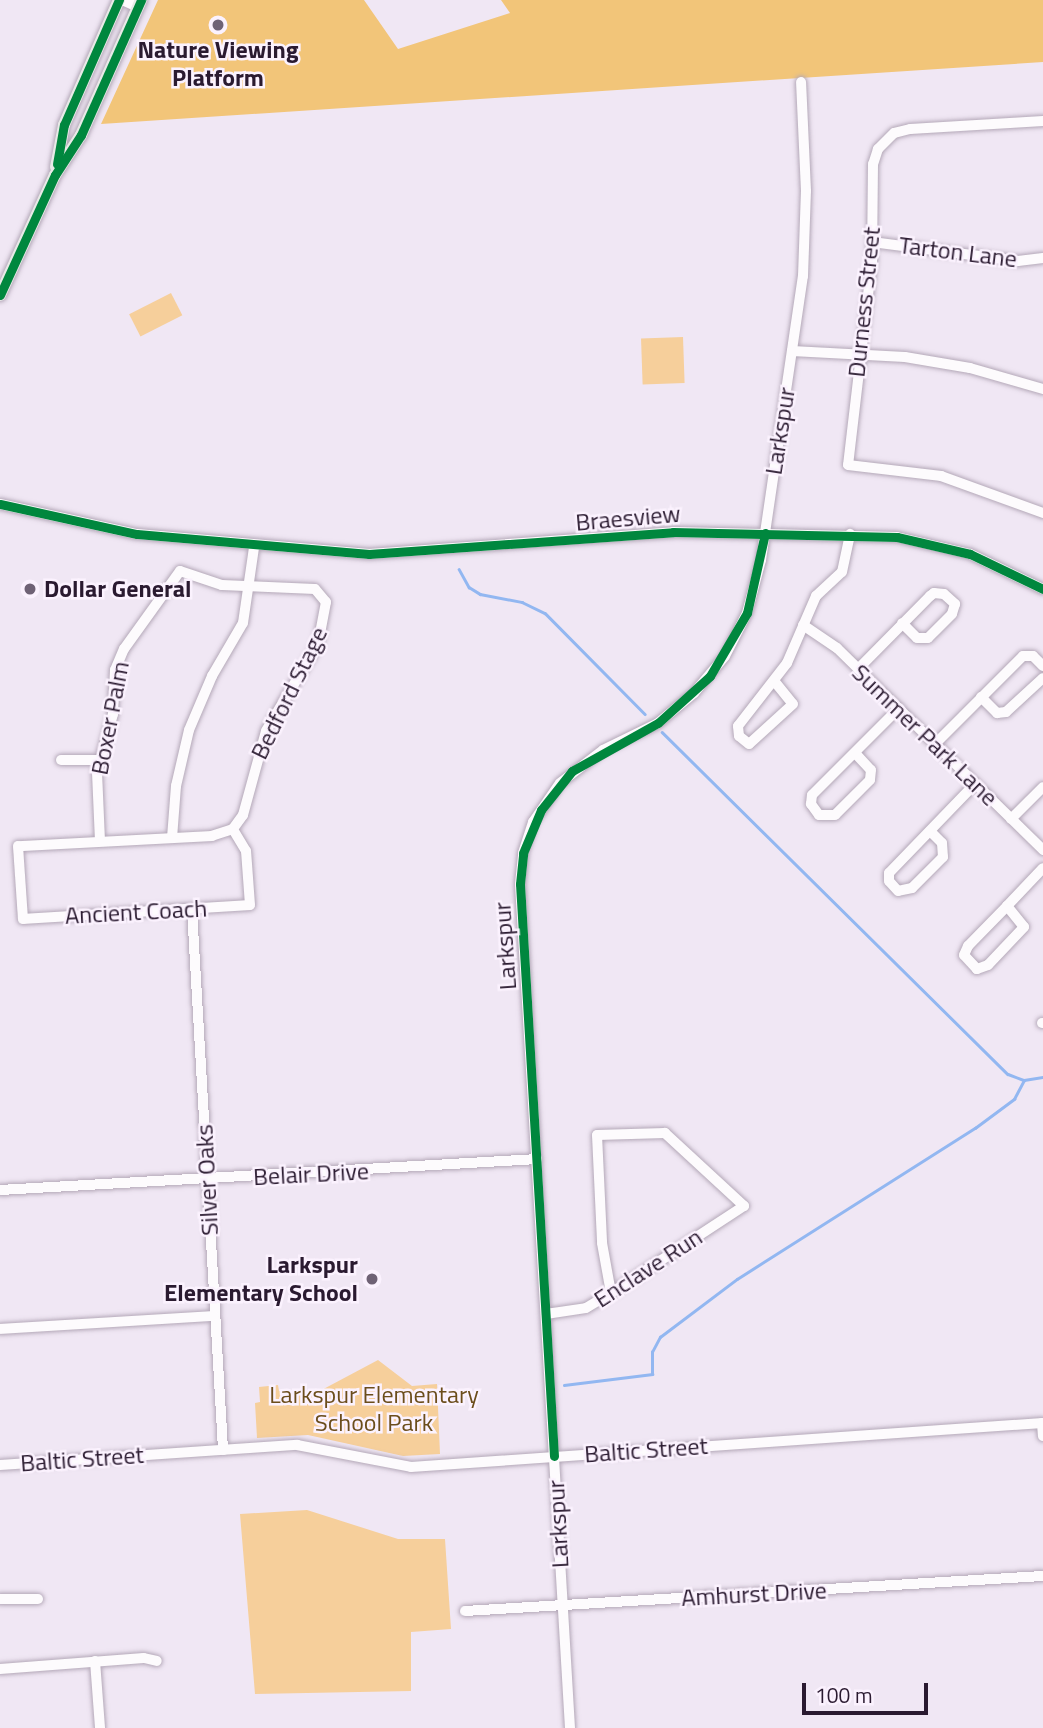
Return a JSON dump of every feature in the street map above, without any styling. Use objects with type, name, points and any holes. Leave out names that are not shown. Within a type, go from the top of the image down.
[{"type":"main road","points":[[55,175],[65,125],[121,0]]},
{"type":"main road","points":[[0,295],[55,175],[81,135],[139,4]]},
{"type":"street","points":[[121,0],[139,4]]},
{"type":"street","name":"Larkspur","points":[[570,1728],[520,884],[527,837],[550,795],[572,771],[658,723],[710,676],[747,613],[765,533],[803,276],[806,191],[802,82]]},
{"type":"street","name":"Durness Street","points":[[1043,121],[910,129],[884,141],[873,164],[872,242],[848,465],[941,476],[1043,513]]},
{"type":"street","name":"Tarton Lane","points":[[872,242],[1018,261],[1043,258]]},
{"type":"street","points":[[792,351],[954,364],[1043,388]]},
{"type":"street","name":"Braesview","points":[[0,504],[137,534],[254,548],[404,555],[673,532],[897,537],[955,550],[1004,568],[1043,589]]},
{"type":"street","points":[[775,682],[793,704],[749,744],[739,736],[738,726],[775,682],[816,596],[845,566],[850,534]]},
{"type":"street","points":[[172,838],[176,786],[188,730],[212,676],[242,629],[254,548]]},
{"type":"street","name":"Boxer Palm","points":[[100,841],[99,760],[113,714],[119,659],[180,571],[222,586],[247,588]]},
{"type":"street","name":"Bedford Stage","points":[[233,828],[246,805],[266,731],[321,636],[326,602],[320,591],[247,588]]},
{"type":"street","points":[[858,668],[902,624],[934,593],[944,594],[955,604],[945,622],[924,640],[902,624]]},
{"type":"street","name":"Summer Park Lane","points":[[803,625],[858,668],[1043,850]]},
{"type":"street","points":[[934,744],[1023,656],[1033,656],[1043,666]]},
{"type":"street","points":[[981,697],[997,713],[1006,712],[1043,678]]},
{"type":"street","points":[[855,753],[871,770],[870,780],[835,815],[819,815],[811,804],[812,795],[899,708]]},
{"type":"street","points":[[61,761],[99,760]]},
{"type":"street","points":[[930,831],[942,843],[943,857],[912,888],[898,891],[889,881],[889,873],[975,784]]},
{"type":"street","points":[[1011,819],[1043,787]]},
{"type":"street","points":[[100,841],[212,836],[233,828]]},
{"type":"street","name":"Ancient Coach","points":[[100,841],[18,846],[23,919],[250,905],[246,851],[233,828]]},
{"type":"street","points":[[1007,905],[1024,927],[988,965],[977,969],[965,958],[965,951],[1007,905],[1043,868]]},
{"type":"street","name":"Silver Oaks","points":[[192,910],[223,1451]]},
{"type":"street","name":"Enclave Run","points":[[546,1314],[586,1308],[611,1293],[744,1206],[672,1137],[655,1133],[597,1135],[603,1255],[611,1293]]},
{"type":"street","name":"Belair Drive","points":[[0,1190],[537,1159]]},
{"type":"street","points":[[0,1329],[214,1316]]},
{"type":"street","points":[[1042,1423],[1043,1436]]},
{"type":"street","name":"Baltic Street","points":[[0,1465],[310,1446],[411,1467],[1042,1423]]},
{"type":"street","name":"Amhurst Drive","points":[[465,1611],[1043,1576]]},
{"type":"street","points":[[0,1599],[38,1599]]},
{"type":"street","points":[[0,1669],[144,1658],[157,1661]]},
{"type":"street","points":[[95,1661],[100,1728]]},
{"type":"green space","points":[[171,293],[182,315],[140,337],[129,314]]},
{"type":"green space","points":[[683,337],[685,383],[643,384],[641,338]]},
{"type":"green space","name":"Larkspur Elementary School Park","points":[[378,1360],[412,1386],[437,1384],[440,1454],[403,1456],[308,1435],[257,1438],[255,1403],[260,1402],[259,1387],[278,1385],[279,1391],[316,1393]]},
{"type":"green space","points":[[307,1510],[398,1539],[445,1539],[451,1629],[411,1632],[411,1691],[255,1694],[240,1514]]},
{"type":"shaded area","points":[[158,0],[364,0],[398,49],[510,13],[501,0],[1043,0],[1043,62],[101,124]]},
{"type":"waterway","points":[[459,569],[469,587],[480,594],[522,602],[545,613],[645,714]]},
{"type":"waterway","points":[[662,732],[1008,1074],[1024,1080],[1043,1077]]},
{"type":"waterway","points":[[564,1385],[652,1374],[652,1352],[660,1337],[737,1279],[975,1128],[1014,1099],[1024,1080]]},
{"type":"cycle path","points":[[57,164],[64,125],[119,0]]},
{"type":"cycle path","points":[[0,295],[55,175],[81,135],[141,0]]},
{"type":"cycle path","points":[[0,504],[137,534],[369,554],[673,532],[897,537],[970,554],[1043,589]]},
{"type":"cycle path","points":[[554,1456],[520,884],[523,853],[541,810],[572,771],[658,723],[710,676],[747,613],[765,533]]},
{"type":"place","name":"Nature Viewing Platform","points":[[218,25]]},
{"type":"place","name":"Dollar General","points":[[30,589]]},
{"type":"place","name":"Larkspur Elementary School","points":[[372,1279]]}]
